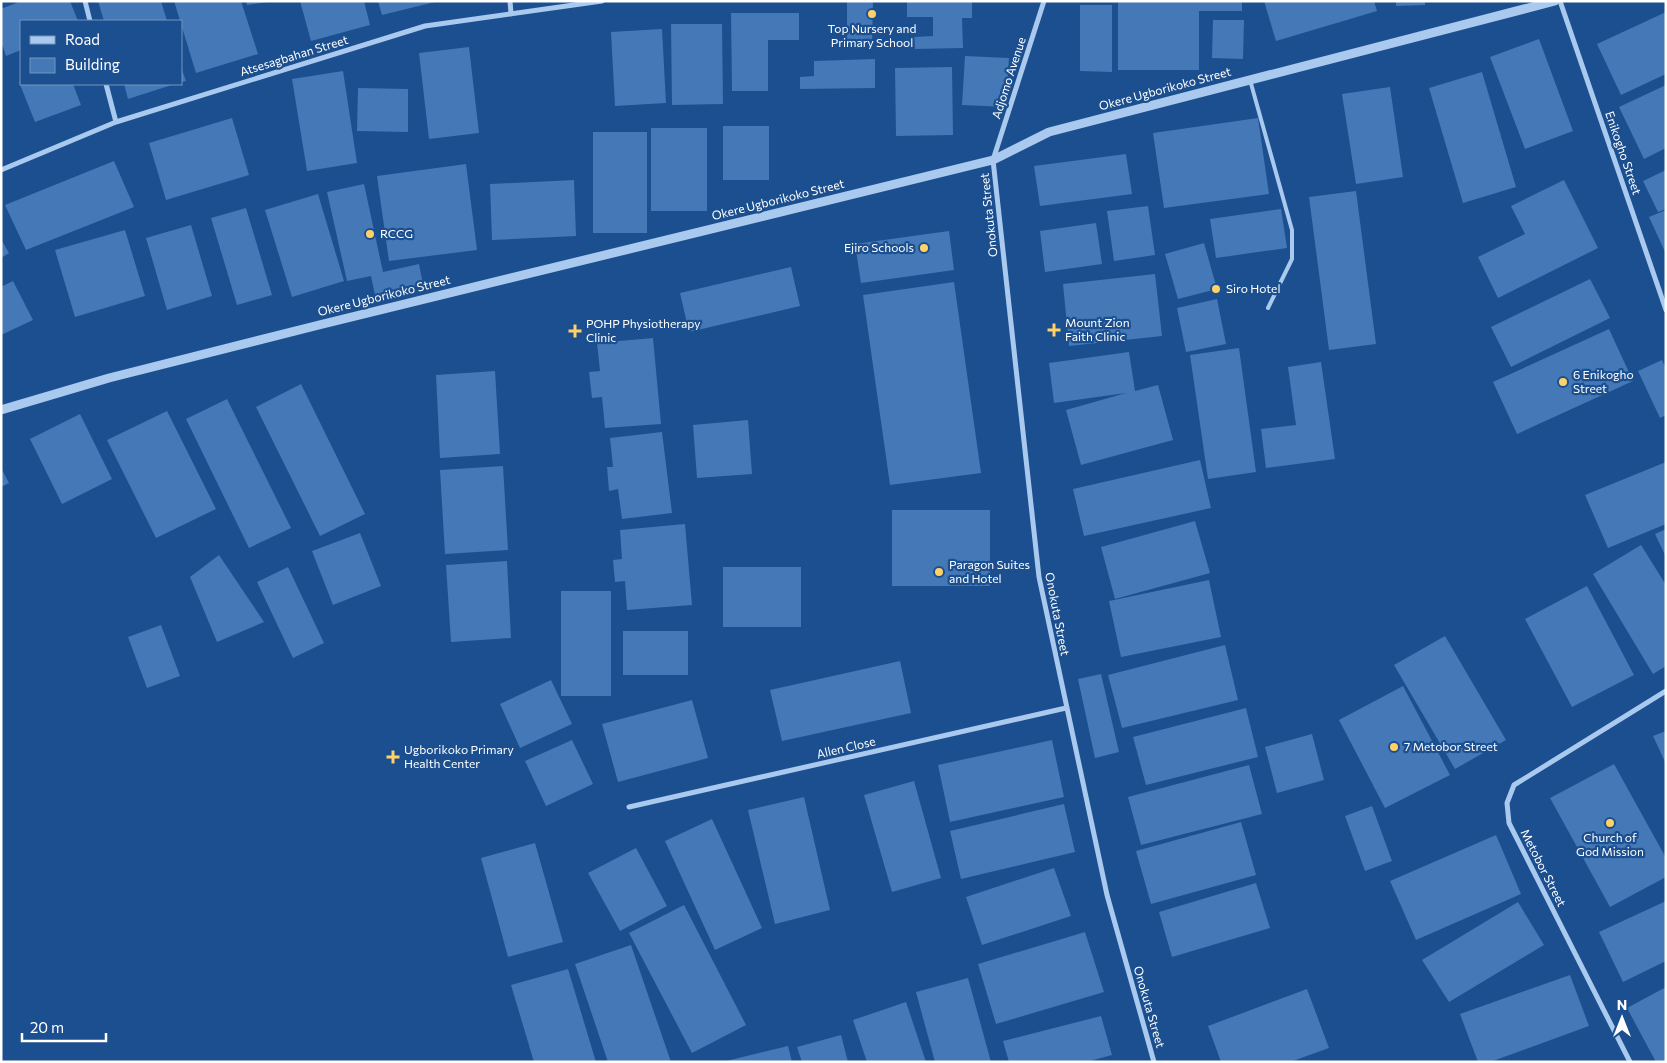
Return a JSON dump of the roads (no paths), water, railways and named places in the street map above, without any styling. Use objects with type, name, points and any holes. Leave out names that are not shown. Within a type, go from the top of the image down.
[{"type":"street","points":[[85,1],[90,20]]},
{"type":"street","points":[[510,1],[511,14]]},
{"type":"street","name":"Atsesagbahan Street","points":[[1,170],[116,122],[425,26],[602,1]]},
{"type":"street","name":"Adjomo Avenue","points":[[993,160],[1044,1]]},
{"type":"street","name":"Okere Ugborikoko Street","points":[[1,410],[109,378],[290,332],[993,160],[1049,132],[1555,1]]},
{"type":"street","name":"Enikogho Street","points":[[1560,1],[1666,310]]},
{"type":"street","points":[[106,85],[116,122]]},
{"type":"street","name":"Onokuta Street","points":[[993,160],[1039,577],[1107,895],[1153,1062]]},
{"type":"street","name":"Metobor Street","points":[[1630,1062],[1509,823],[1507,803],[1514,785],[1666,691]]},
{"type":"street","name":"Allen Close","points":[[629,807],[1066,708]]},
{"type":"lane","points":[[1250,80],[1292,230],[1292,259],[1268,308]]},
{"type":"place","name":"Top Nursery and Primary School","points":[[872,14]]},
{"type":"place","name":"RCCG","points":[[370,234]]},
{"type":"place","name":"Ejiro Schools","points":[[924,248]]},
{"type":"place","name":"Siro Hotel","points":[[1216,289]]},
{"type":"place","name":"Mount Zion Faith Clinic","points":[[1054,330]]},
{"type":"place","name":"POHP Physiotherapy Clinic","points":[[575,331]]},
{"type":"place","name":"6 Enikogho Street","points":[[1563,382]]},
{"type":"place","name":"Paragon Suites and Hotel","points":[[939,572]]},
{"type":"place","name":"7 Metobor Street","points":[[1394,747]]},
{"type":"place","name":"Ugborikoko Primary Health Center","points":[[393,757]]},
{"type":"place","name":"Church of God Mission","points":[[1610,823]]}]
